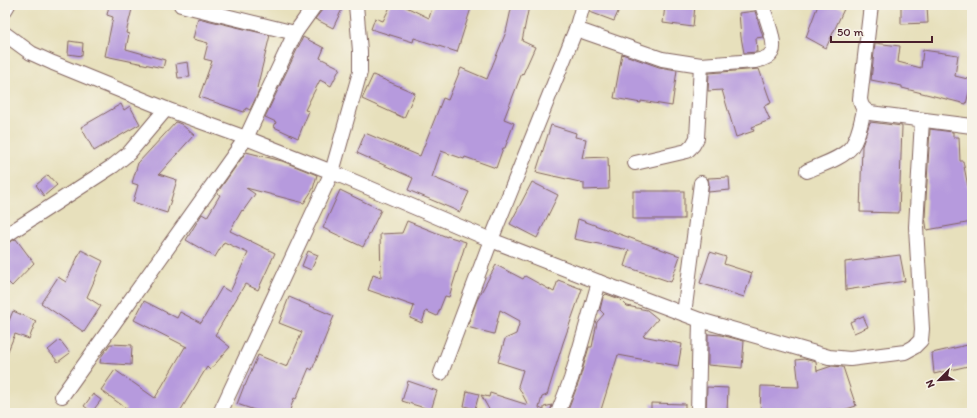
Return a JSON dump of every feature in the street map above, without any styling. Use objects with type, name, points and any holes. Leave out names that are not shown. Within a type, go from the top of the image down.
[{"type":"street","points":[[5,10],[8,5]]},
{"type":"street","points":[[181,5],[295,33]]},
{"type":"street","points":[[62,396],[246,138],[295,33],[314,5]]},
{"type":"street","points":[[220,412],[332,172],[360,72],[360,51],[356,5]]},
{"type":"street","points":[[441,373],[491,240],[576,29],[583,5]]},
{"type":"street","points":[[576,29],[662,59],[701,65],[755,61],[762,60],[773,51],[773,42],[762,5]]},
{"type":"street","points":[[871,5],[860,98],[861,106],[864,110],[870,113],[972,126]]},
{"type":"street","points":[[5,34],[32,53],[46,60],[166,109],[246,138],[332,172],[491,240],[599,282],[700,320],[829,357],[850,359],[905,352],[914,347],[921,340],[922,329],[916,227],[922,120]]},
{"type":"street","points":[[635,163],[688,151],[693,145],[697,138],[701,65]]},
{"type":"street","points":[[5,236],[113,166],[129,153],[166,109]]},
{"type":"street","points":[[807,171],[842,156],[851,148],[857,135],[864,110]]},
{"type":"street","points":[[684,314],[701,183]]},
{"type":"street","points":[[558,413],[571,379],[599,282]]},
{"type":"street","points":[[698,413],[700,320]]},
{"type":"building","points":[[109,5],[133,5],[126,33],[129,34],[126,49],[165,60],[163,68],[105,56],[113,17],[107,15]]},
{"type":"building","points":[[323,5],[344,5],[333,28],[315,19],[322,10]]},
{"type":"building","points":[[391,5],[402,5],[429,18],[433,5],[472,5],[457,52],[414,38],[413,42],[371,29],[375,18],[383,21]]},
{"type":"building","points":[[512,5],[529,6],[522,41],[535,47],[523,74],[522,73],[504,119],[514,123],[496,168],[465,157],[464,159],[441,151],[432,177],[469,192],[460,212],[408,190],[413,178],[357,153],[365,133],[420,156],[443,98],[448,100],[461,68],[487,79],[506,32]]},
{"type":"building","points":[[591,5],[621,5],[614,21],[590,12]]},
{"type":"building","points":[[665,5],[695,5],[693,27],[663,23]]},
{"type":"building","points":[[818,5],[835,5],[844,9],[826,48],[806,37]]},
{"type":"building","points":[[901,5],[927,5],[928,23],[901,24]]},
{"type":"building","points":[[755,11],[763,37],[756,38],[757,52],[744,53],[739,13]]},
{"type":"building","points":[[198,18],[270,35],[257,88],[260,89],[250,110],[246,108],[244,112],[199,97],[212,61],[204,59],[208,43],[193,39]]},
{"type":"building","points":[[303,37],[324,48],[320,58],[340,68],[331,86],[320,80],[305,110],[309,111],[298,138],[274,127],[276,122],[265,117]]},
{"type":"building","points":[[69,41],[83,43],[82,56],[68,54]]},
{"type":"building","points":[[875,43],[900,46],[898,62],[921,68],[923,50],[958,55],[955,76],[972,80],[966,104],[902,88],[902,86],[871,80]]},
{"type":"building","points":[[622,54],[659,67],[677,70],[672,106],[641,101],[641,103],[614,98]]},
{"type":"building","points":[[188,62],[190,77],[178,78],[176,64]]},
{"type":"building","points":[[759,69],[771,103],[764,106],[770,120],[752,127],[754,131],[736,137],[722,90],[708,91],[709,73]]},
{"type":"building","points":[[373,75],[415,93],[404,118],[362,99]]},
{"type":"building","points":[[121,104],[124,110],[130,106],[140,124],[94,151],[81,127]]},
{"type":"building","points":[[176,122],[181,124],[194,135],[159,174],[177,180],[167,213],[133,202],[138,185],[132,183],[138,163]]},
{"type":"building","points":[[870,122],[902,126],[899,213],[860,212],[862,146]]},
{"type":"building","points":[[551,125],[576,133],[575,137],[586,139],[582,158],[608,157],[609,189],[584,190],[584,183],[536,172]]},
{"type":"building","points":[[930,129],[953,132],[953,137],[959,137],[960,161],[963,161],[970,197],[972,222],[927,230],[925,217]]},
{"type":"building","points":[[246,152],[282,161],[317,175],[313,189],[304,203],[246,188],[255,194],[243,211],[242,210],[230,231],[275,253],[258,290],[245,284],[215,335],[230,347],[210,370],[207,367],[179,413],[125,413],[127,409],[101,390],[115,370],[155,398],[185,347],[187,347],[134,320],[144,301],[177,318],[180,312],[201,323],[222,287],[230,292],[248,253],[224,242],[215,257],[186,240],[202,214],[207,217],[220,195],[217,193]]},
{"type":"building","points":[[48,175],[57,185],[44,196],[36,185]]},
{"type":"building","points":[[729,177],[730,190],[708,192],[708,178]]},
{"type":"building","points":[[532,182],[558,195],[537,238],[510,224]]},
{"type":"building","points":[[340,190],[381,210],[363,247],[323,228]]},
{"type":"building","points":[[633,191],[684,191],[684,219],[633,219]]},
{"type":"building","points":[[578,219],[680,256],[671,282],[624,266],[629,250],[574,239]]},
{"type":"building","points":[[407,221],[447,237],[466,242],[449,297],[445,296],[437,316],[426,311],[422,323],[410,318],[414,306],[368,290],[373,275],[381,278],[380,234],[402,233]]},
{"type":"building","points":[[16,239],[34,263],[12,286],[5,279],[5,244]]},
{"type":"building","points":[[81,250],[103,261],[87,297],[101,306],[84,332],[41,303],[58,277],[66,282]]},
{"type":"building","points":[[308,251],[318,255],[311,270],[302,266]]},
{"type":"building","points":[[710,252],[726,257],[724,264],[752,273],[744,297],[700,283]]},
{"type":"building","points":[[900,255],[905,281],[846,290],[845,262]]},
{"type":"building","points":[[496,265],[523,279],[525,276],[554,292],[558,280],[582,289],[547,395],[542,397],[539,408],[544,410],[544,407],[552,405],[550,413],[491,413],[481,395],[489,397],[490,393],[528,405],[518,386],[523,370],[498,362],[505,339],[516,334],[520,321],[500,310],[494,334],[467,327],[477,300]]},
{"type":"building","points":[[606,294],[620,299],[627,306],[647,310],[658,319],[643,336],[682,344],[678,366],[618,355],[600,413],[567,413],[579,381],[589,347],[592,347],[597,322],[604,314],[600,310],[603,297]]},
{"type":"building","points":[[289,297],[334,316],[312,370],[309,368],[296,399],[294,398],[289,413],[263,413],[237,404],[258,355],[287,367],[302,332],[279,323]]},
{"type":"building","points":[[13,311],[36,321],[29,339],[15,334],[5,358],[5,330]]},
{"type":"building","points":[[863,316],[868,327],[854,333],[850,322]]},
{"type":"building","points":[[708,334],[721,335],[744,341],[742,368],[708,365]]},
{"type":"building","points":[[60,340],[70,353],[58,362],[48,350]]},
{"type":"building","points":[[110,344],[132,345],[131,365],[100,363],[101,357]]},
{"type":"building","points":[[972,344],[972,365],[934,374],[932,353]]},
{"type":"building","points":[[804,359],[816,362],[817,371],[832,366],[843,367],[856,406],[834,413],[832,413],[831,409],[794,413],[760,413],[761,386],[799,387],[796,360]]},
{"type":"building","points":[[408,381],[437,391],[431,410],[402,401]]},
{"type":"building","points":[[707,387],[728,388],[727,413],[706,413]]},
{"type":"building","points":[[467,391],[479,394],[475,409],[464,406]]},
{"type":"building","points":[[93,394],[101,400],[92,412],[84,406]]},
{"type":"building","points":[[651,403],[685,404],[685,413],[651,413]]}]
